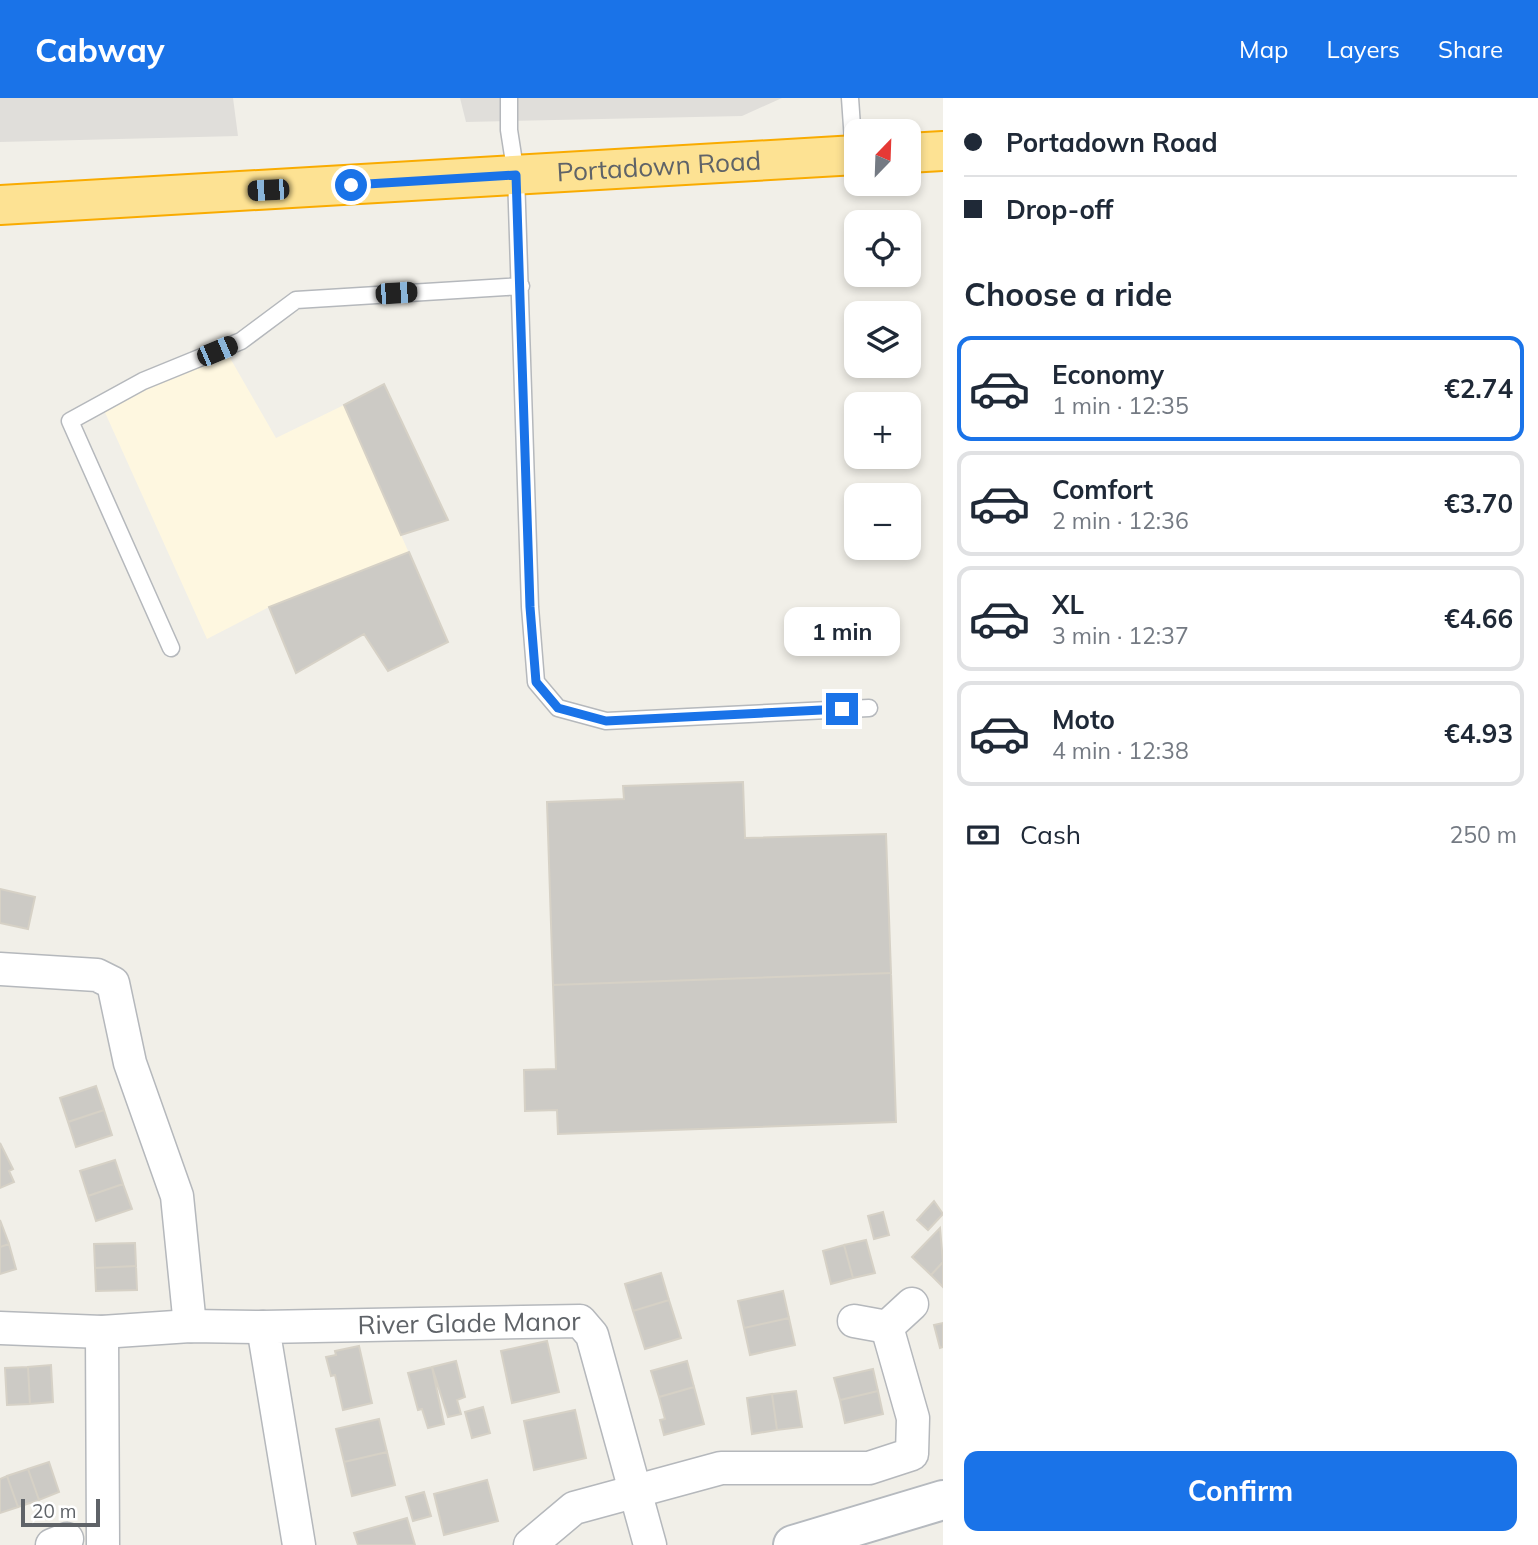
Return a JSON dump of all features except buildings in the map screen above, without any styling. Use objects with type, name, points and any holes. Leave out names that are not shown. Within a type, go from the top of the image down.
[{"type":"highway","points":[[921,152],[943,151]]},
{"type":"highway","name":"Portadown Road","points":[[0,205],[844,156]]},
{"type":"main road","points":[[793,1545],[943,1500]]},
{"type":"street","points":[[0,969],[97,975],[113,983],[130,1063],[177,1196],[190,1326]]},
{"type":"street","points":[[887,1327],[912,1304]]},
{"type":"street","name":"River Glade Manor","points":[[0,1328],[102,1332],[190,1326],[263,1328],[580,1321],[592,1335],[650,1545]]},
{"type":"street","points":[[854,1321],[887,1327]]},
{"type":"street","points":[[530,1545],[574,1508],[721,1468],[869,1468],[912,1454],[913,1418],[887,1327]]},
{"type":"street","points":[[263,1328],[299,1545]]},
{"type":"street","points":[[102,1332],[103,1545]]},
{"type":"lane","points":[[509,98],[509,130],[516,175],[530,607],[536,682],[558,708],[606,721],[869,708]]},
{"type":"lane","points":[[850,98],[852,119]]},
{"type":"lane","points":[[171,648],[70,421],[143,382],[241,341],[296,300],[521,286]]},
{"type":"shaded area","points":[[0,98],[233,98],[238,136],[0,142]]},
{"type":"shaded area","points":[[460,98],[782,98],[742,116],[466,122]]},
{"type":"shaded area","points":[[226,351],[276,438],[344,405],[448,642],[388,671],[364,634],[296,673],[269,607],[207,639],[103,408]]},
{"type":"route","points":[[351,185],[516,175],[530,607],[536,682],[558,708],[606,721],[842,709]]}]
